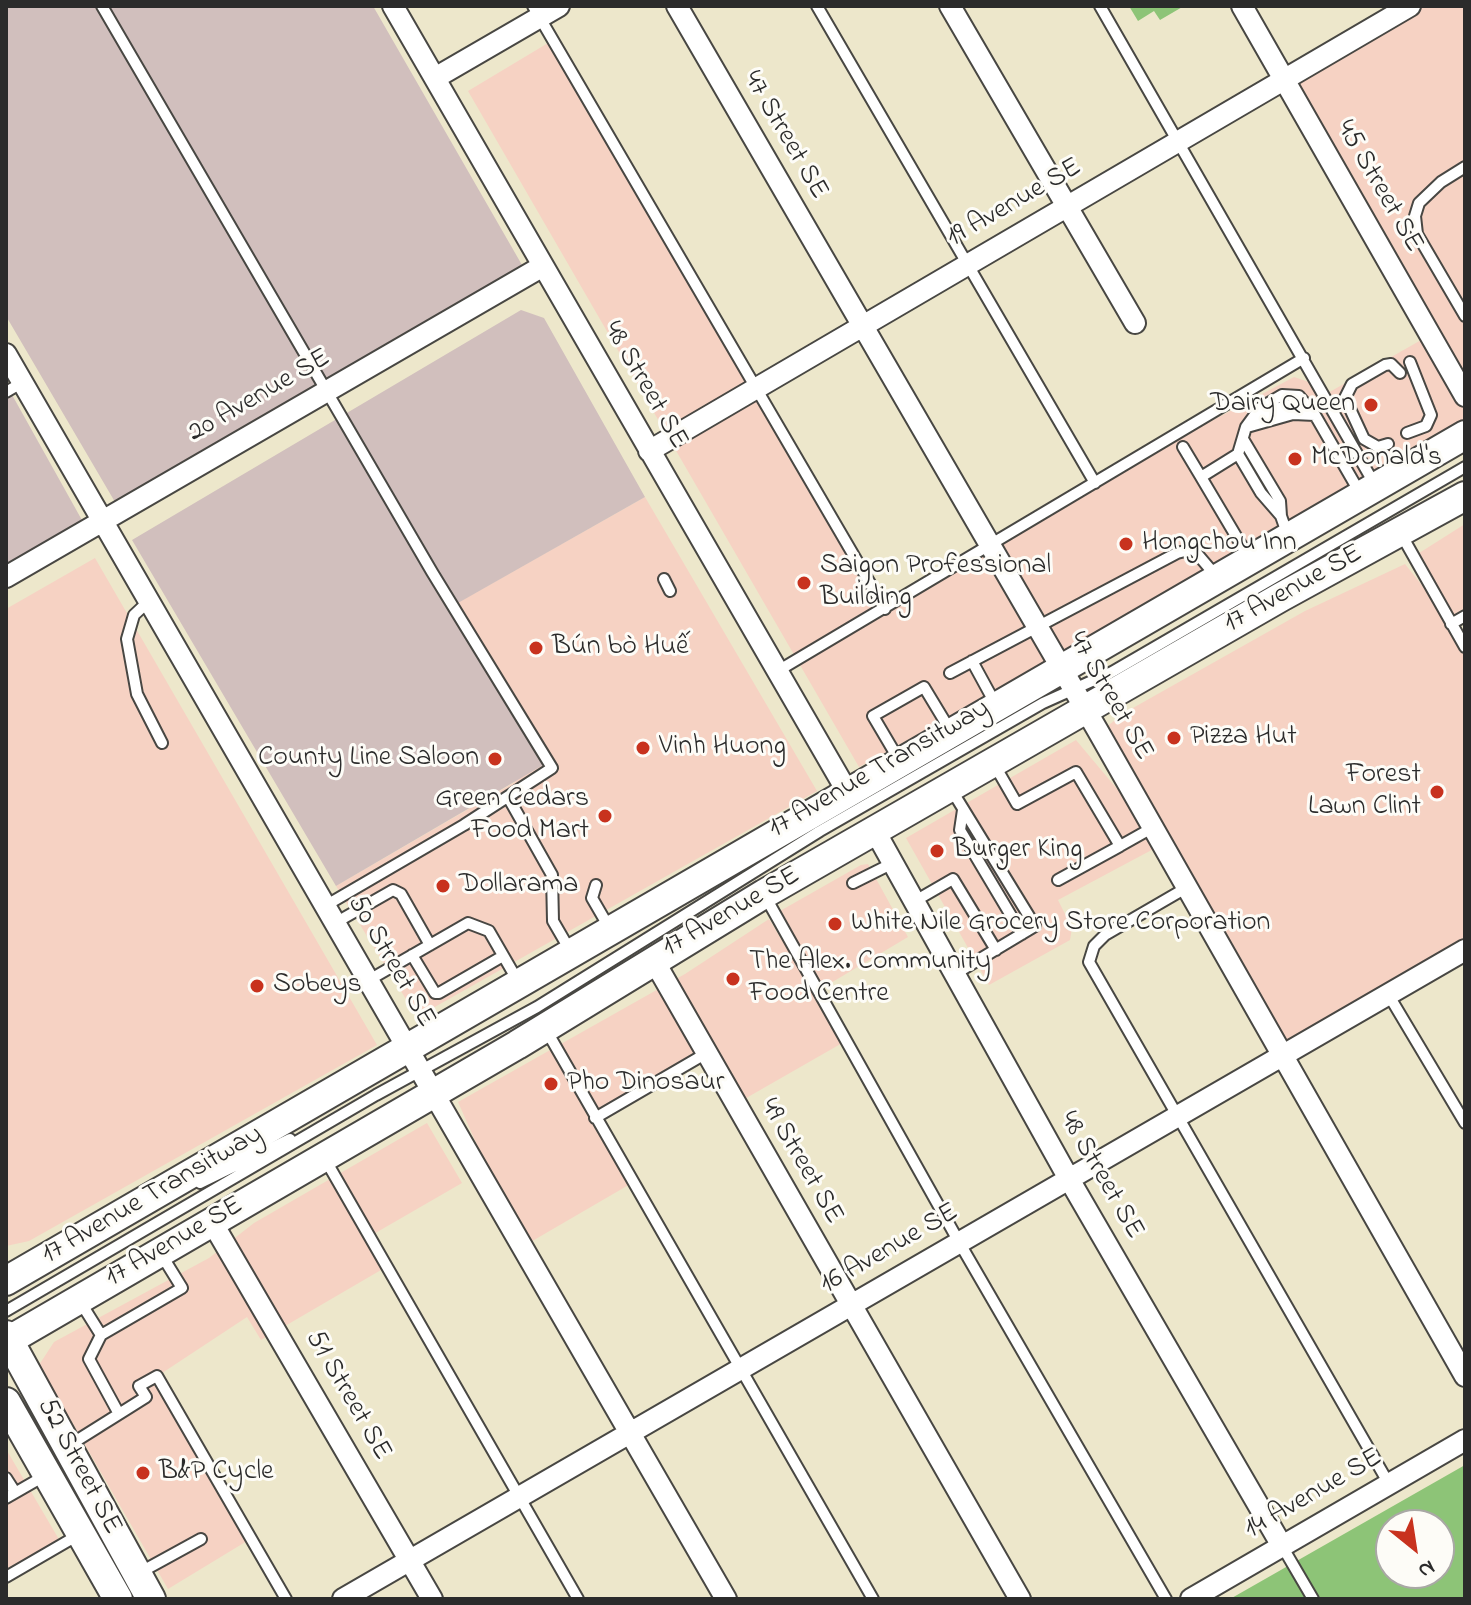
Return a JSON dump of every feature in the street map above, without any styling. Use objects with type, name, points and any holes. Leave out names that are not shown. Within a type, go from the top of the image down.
[{"type":"main road","name":"17 Avenue SE","points":[[6,1281],[130,1209],[422,1071],[545,1028],[653,959],[875,831],[956,798],[1073,689],[1217,578],[1250,559],[1284,526],[1368,490],[1465,435]]},
{"type":"main road","name":"17 Avenue SE","points":[[7,1339],[324,1157],[520,984],[951,732],[996,706],[1073,689],[1400,532],[1465,496]]},
{"type":"main road","name":"52 Street SE","points":[[7,1339],[151,1599]]},
{"type":"main road","name":"52 Street SE","points":[[6,1402],[118,1599]]},
{"type":"street","name":"48 Street SE","points":[[393,6],[848,793]]},
{"type":"street","points":[[435,78],[537,12],[559,6]]},
{"type":"street","name":"47 Street SE","points":[[677,6],[1073,689],[1465,1376]]},
{"type":"street","points":[[950,6],[1135,323]]},
{"type":"street","name":"45 Street SE","points":[[1242,6],[1465,396]]},
{"type":"street","name":"19 Avenue SE","points":[[649,451],[1284,79],[1396,9]]},
{"type":"street","name":"20 Avenue SE","points":[[6,577],[543,266]]},
{"type":"street","name":"50 Street SE","points":[[6,354],[14,387],[104,520],[726,1599]]},
{"type":"street","name":"48 Street SE","points":[[875,831],[1069,1179],[1282,1546]]},
{"type":"street","name":"16 Avenue SE","points":[[343,1599],[1465,950]]},
{"type":"street","name":"49 Street SE","points":[[653,959],[1020,1599]]},
{"type":"street","name":"51 Street SE","points":[[212,1222],[432,1599]]},
{"type":"street","name":"14 Avenue SE","points":[[1191,1599],[1465,1440]]},
{"type":"lane","points":[[102,6],[326,392],[552,768],[330,915]]},
{"type":"lane","points":[[817,6],[1095,483]]},
{"type":"lane","points":[[1100,6],[1304,358],[1368,490]]},
{"type":"lane","points":[[537,12],[885,609]]},
{"type":"lane","points":[[1465,167],[1441,182],[1419,203],[1415,216],[1417,234],[1465,316]]},
{"type":"lane","points":[[776,672],[1304,358]]},
{"type":"lane","points":[[1407,433],[1426,426],[1431,415],[1410,362]]},
{"type":"lane","points":[[1388,444],[1378,447],[1364,439],[1345,398],[1352,384],[1385,365],[1391,364],[1400,373]]},
{"type":"lane","points":[[1201,477],[1238,454],[1246,427],[1260,408],[1282,395],[1299,396],[1368,490]]},
{"type":"lane","points":[[1246,427],[1261,421],[1311,414]]},
{"type":"lane","points":[[1243,439],[1280,501],[1284,526]]},
{"type":"lane","points":[[1183,447],[1250,559]]},
{"type":"lane","points":[[1238,454],[1284,526]]},
{"type":"lane","name":"17 Avenue Transitway","points":[[6,1311],[325,1124],[577,983],[820,831],[1073,689],[1112,672],[1465,467]]},
{"type":"lane","points":[[1400,532],[1465,647]]},
{"type":"lane","points":[[950,673],[1177,553],[1193,549],[1217,578]]},
{"type":"lane","points":[[664,579],[670,591]]},
{"type":"lane","points":[[150,600],[134,615],[127,639],[137,694],[162,743]]},
{"type":"lane","points":[[1451,624],[1465,616]]},
{"type":"lane","points":[[972,661],[996,706]]},
{"type":"lane","points":[[900,762],[873,716],[924,687],[951,732]]},
{"type":"lane","points":[[993,762],[1017,804],[1076,772],[1120,846]]},
{"type":"lane","points":[[508,797],[552,875],[553,921],[572,954]]},
{"type":"lane","points":[[955,974],[1035,926],[956,798]]},
{"type":"lane","points":[[1058,880],[1152,828]]},
{"type":"lane","points":[[853,883],[893,863]]},
{"type":"lane","points":[[915,901],[953,879],[996,950]]},
{"type":"lane","points":[[596,885],[592,898],[611,932]]},
{"type":"lane","points":[[1186,888],[1105,935],[1094,946],[1089,962],[1389,1484]]},
{"type":"lane","points":[[330,915],[393,890],[401,894],[430,945]]},
{"type":"lane","points":[[764,894],[959,1242],[1166,1599]]},
{"type":"lane","points":[[369,980],[468,923],[489,931],[520,984]]},
{"type":"lane","points":[[412,955],[435,993],[503,956]]},
{"type":"lane","points":[[1388,994],[1465,1123]]},
{"type":"lane","points":[[545,1028],[873,1599]]},
{"type":"lane","points":[[595,1118],[705,1054]]},
{"type":"lane","name":"17 Avenue Transitway","points":[[130,1209],[211,1179],[280,1143],[325,1124]]},
{"type":"lane","points":[[324,1157],[578,1599]]},
{"type":"lane","points":[[119,1414],[89,1359],[101,1335],[182,1288],[160,1252]]},
{"type":"lane","points":[[79,1299],[101,1335]]},
{"type":"lane","points":[[67,1447],[146,1397],[139,1386],[157,1376],[286,1599]]},
{"type":"lane","points":[[6,1478],[11,1495],[48,1474]]},
{"type":"lane","points":[[6,1577],[105,1519]]},
{"type":"lane","points":[[137,1574],[201,1539]]},
{"type":"lane","points":[[1282,1546],[1313,1599]]},
{"type":"shaded area","points":[[6,6],[373,6],[522,265],[115,502],[6,316]]},
{"type":"shaded area","points":[[1410,6],[1465,6],[1465,419],[1079,645],[859,767],[468,91],[553,40],[885,609],[1095,483],[1294,377],[1309,382],[1319,398],[1430,335],[1284,79]]},
{"type":"shaded area","points":[[521,310],[544,318],[645,497],[458,603],[550,761],[336,886],[132,540]]},
{"type":"shaded area","points":[[6,384],[83,522],[6,571]]},
{"type":"shaded area","points":[[645,497],[817,791],[417,1017],[336,886],[515,782],[457,603]]},
{"type":"shaded area","points":[[1465,524],[1465,608],[1448,618],[1465,647],[1465,950],[1281,1056],[1161,845],[1058,900],[1072,928],[1070,940],[989,985],[906,838],[1076,740],[1154,833],[1105,728],[1124,713],[1305,611],[1405,564],[1444,613],[1416,555]]},
{"type":"shaded area","points":[[95,558],[377,1045],[29,1241],[6,1246],[6,609]]},
{"type":"shaded area","points":[[868,864],[908,937],[824,987],[780,911],[861,865]]},
{"type":"shaded area","points":[[769,919],[844,1042],[734,1105],[705,1055],[596,1117],[632,1183],[522,1247],[458,1102],[685,974]]},
{"type":"shaded area","points":[[427,1123],[462,1183],[365,1239],[381,1270],[261,1340],[247,1317],[153,1379],[247,1541],[168,1589],[39,1365],[54,1342],[209,1258],[254,1223]]},
{"type":"shaded area","points":[[6,1449],[64,1548],[6,1580]]},
{"type":"green space","points":[[1129,6],[1184,6],[1160,20],[1154,11],[1138,21]]},
{"type":"green space","points":[[1465,1465],[1465,1599],[1230,1599],[1375,1516],[1375,1589],[1455,1589],[1455,1509],[1388,1509]]},
{"type":"place","name":"Dairy Queen","points":[[1371,405]]},
{"type":"place","name":"McDonald's","points":[[1295,459]]},
{"type":"place","name":"Hongchou Inn","points":[[1126,544]]},
{"type":"place","name":"Saigon Professional Building","points":[[804,583]]},
{"type":"place","name":"Bún bò Huế","points":[[536,648]]},
{"type":"place","name":"Pizza Hut","points":[[1174,738]]},
{"type":"place","name":"Vinh Huong","points":[[643,748]]},
{"type":"place","name":"County Line Saloon","points":[[495,759]]},
{"type":"place","name":"Forest Lawn Clint","points":[[1437,792]]},
{"type":"place","name":"Green Cedars Food Mart","points":[[605,816]]},
{"type":"place","name":"Burger King","points":[[937,851]]},
{"type":"place","name":"Dollarama","points":[[443,886]]},
{"type":"place","name":"White Nile Grocery Store Corporation","points":[[835,924]]},
{"type":"place","name":"The Alex. Community Food Centre","points":[[733,979]]},
{"type":"place","name":"Sobeys","points":[[257,986]]},
{"type":"place","name":"Pho Dinosaur","points":[[551,1084]]},
{"type":"place","name":"B&P Cycle","points":[[143,1473]]}]
